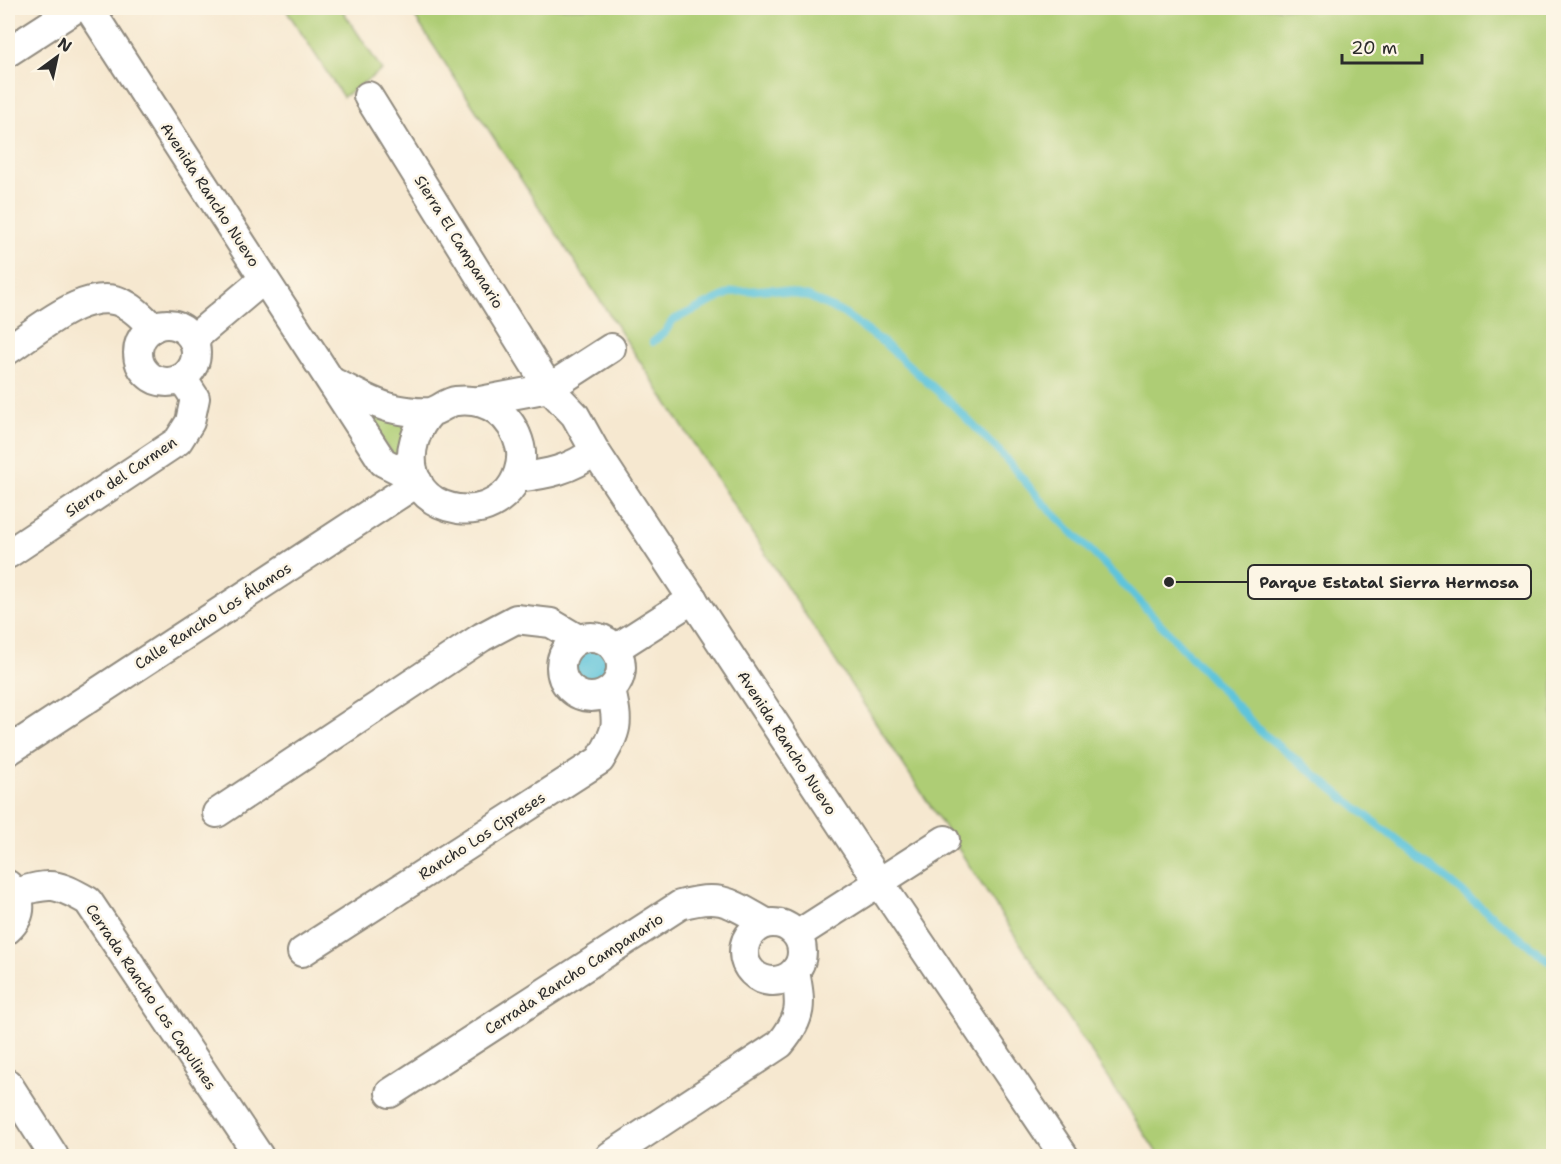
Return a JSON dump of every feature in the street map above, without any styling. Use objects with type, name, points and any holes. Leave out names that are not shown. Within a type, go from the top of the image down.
[{"type":"street","points":[[8,52],[76,8]]},
{"type":"street","name":"Avenida Rancho Nuevo","points":[[89,8],[383,462],[415,476]]},
{"type":"street","name":"Sierra El Campanario","points":[[368,96],[549,388]]},
{"type":"street","points":[[193,339],[264,279]]},
{"type":"street","points":[[8,350],[81,302],[105,297],[127,304],[153,327]]},
{"type":"street","points":[[168,324],[182,327],[193,339],[197,353],[193,368],[182,378],[170,382],[157,380],[143,367],[138,349],[143,336],[153,327],[168,324]]},
{"type":"street","points":[[480,401],[502,412],[516,431],[522,454],[517,478],[506,494],[489,506],[469,510],[449,507],[431,498],[415,476],[411,454],[413,438],[420,424],[431,412],[454,401],[480,401],[549,388],[611,348]]},
{"type":"street","name":"Sierra del Carmen","points":[[8,554],[178,441],[190,422],[195,398],[182,378]]},
{"type":"street","points":[[332,382],[393,409],[431,412]]},
{"type":"street","name":"Avenida Rancho Nuevo","points":[[549,388],[575,415],[595,451],[879,882],[1064,1156]]},
{"type":"street","points":[[517,478],[558,472],[578,464],[595,451]]},
{"type":"street","name":"Calle Rancho Los Álamos","points":[[8,751],[415,476]]},
{"type":"street","points":[[615,649],[693,599]]},
{"type":"street","points":[[217,813],[482,637],[516,619],[551,622],[578,639]]},
{"type":"street","points":[[591,636],[605,640],[615,649],[621,663],[620,678],[611,690],[600,696],[586,698],[574,693],[565,683],[560,671],[561,658],[567,647],[578,639],[591,636]]},
{"type":"street","name":"Rancho Los Cipreses","points":[[302,952],[600,760],[613,738],[618,720],[611,690]]},
{"type":"street","points":[[797,935],[945,840]]},
{"type":"street","name":"Cerrada Rancho Los Capulines","points":[[12,889],[45,884],[66,888],[88,901],[259,1156]]},
{"type":"street","points":[[8,929],[17,921],[20,907],[12,889]]},
{"type":"street","name":"Cerrada Rancho Campanario","points":[[390,1093],[680,905],[705,898],[733,904],[766,923]]},
{"type":"street","points":[[610,1156],[780,1044],[796,1026],[801,1002],[795,971],[802,953],[797,935],[789,927],[777,923],[766,923],[754,929],[746,940],[744,954],[748,967],[758,976],[771,981],[784,979],[795,971]]},
{"type":"street","points":[[8,1084],[54,1156]]},
{"type":"green space","points":[[292,8],[341,8],[382,70],[343,97],[287,11]]},
{"type":"green space","points":[[409,8],[1553,8],[1553,1156],[1159,1156]]},
{"type":"green space","points":[[349,396],[410,422],[404,469]]},
{"type":"water","points":[[590,648],[602,653],[607,665],[602,677],[590,682],[578,677],[573,665],[578,653]]},
{"type":"waterway","points":[[653,342],[665,332],[673,320],[732,292],[771,289],[809,297],[843,313],[884,343],[954,406],[1000,452],[1044,504],[1114,574],[1260,731],[1554,965]]},
{"type":"place","name":"Parque Estatal Sierra Hermosa","points":[[1169,582]]}]
